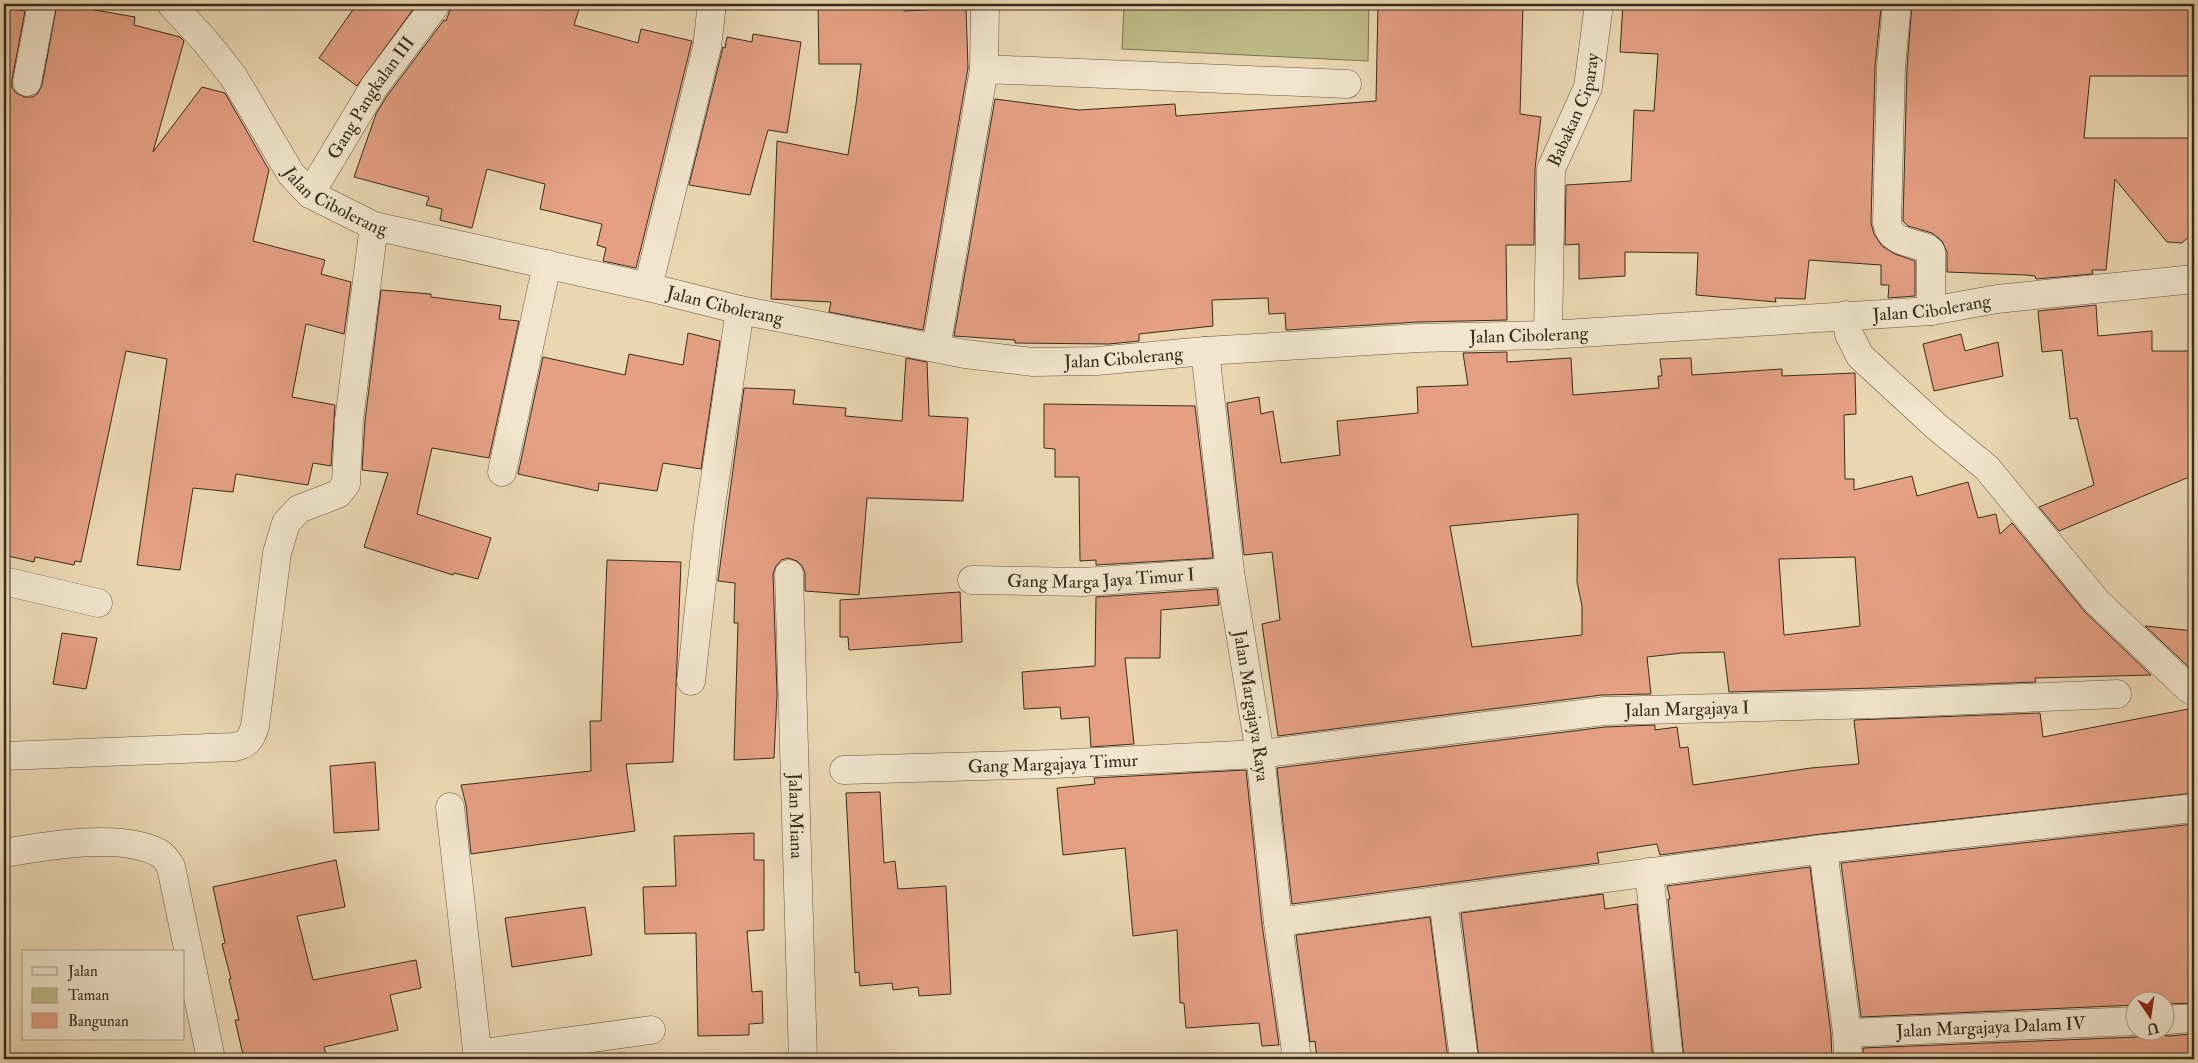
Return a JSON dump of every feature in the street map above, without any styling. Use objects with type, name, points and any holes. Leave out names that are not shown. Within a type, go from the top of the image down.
[{"type":"street","points":[[27,82],[42,4]]},
{"type":"street","name":"Jalan Cibolerang","points":[[171,4],[206,42],[233,76],[291,174],[310,194],[374,226],[648,287],[740,310],[936,348],[1033,362],[1097,361],[1205,351],[1419,338],[1548,335],[1931,311],[1997,299],[2194,279]]},
{"type":"street","name":"Gang Pangkalan III","points":[[310,194],[374,87],[436,4]]},
{"type":"street","points":[[648,287],[707,47],[712,4]]},
{"type":"street","points":[[936,348],[984,69],[985,4]]},
{"type":"street","name":"Babakan Ciparay","points":[[1548,335],[1551,169],[1588,87],[1599,4]]},
{"type":"street","points":[[1897,4],[1891,67],[1887,223],[1888,232],[1893,237],[1927,248],[1931,252],[1931,311]]},
{"type":"street","points":[[984,69],[1347,84]]},
{"type":"street","points":[[4,756],[234,747],[244,745],[251,738],[255,726],[277,553],[286,524],[299,509],[338,494],[346,484],[349,420],[374,226]]},
{"type":"street","points":[[502,472],[547,264]]},
{"type":"street","points":[[690,681],[708,526],[740,310]]},
{"type":"street","points":[[1846,315],[1849,334],[1860,356],[1937,427],[1988,468],[2097,602],[2194,692]]},
{"type":"street","name":"Jalan Margajaya Raya","points":[[1205,351],[1230,572],[1260,754],[1278,922],[1297,1059]]},
{"type":"street","name":"Gang Marga Jaya Timur I","points":[[972,580],[1083,582],[1230,572]]},
{"type":"street","name":"Jalan Miana","points":[[789,574],[803,1059]]},
{"type":"street","points":[[4,581],[98,603]]},
{"type":"street","name":"Jalan Margajaya I","points":[[1260,754],[1604,711],[1877,704],[2117,694]]},
{"type":"street","name":"Gang Margajaya Timur","points":[[844,770],[1045,764],[1260,754]]},
{"type":"street","points":[[450,807],[478,1056],[651,1030]]},
{"type":"street","points":[[1278,922],[1823,849],[2194,808]]},
{"type":"street","points":[[4,853],[55,844],[103,842],[138,846],[159,853],[166,859],[171,867],[211,1059]]},
{"type":"street","points":[[1823,849],[1847,1046]]},
{"type":"street","points":[[1649,872],[1669,1059]]},
{"type":"street","points":[[1443,900],[1464,1059]]},
{"type":"street","points":[[2176,1019],[2194,1018]]},
{"type":"street","name":"Jalan Margajaya Dalam IV","points":[[1847,1046],[2126,1022]]},
{"type":"green space","points":[[1124,4],[1369,4],[1368,61],[1122,49]]},
{"type":"building","points":[[57,4],[84,4],[83,8],[135,17],[134,25],[180,37],[184,41],[153,152],[202,87],[225,93],[269,170],[253,241],[325,260],[321,274],[351,282],[344,334],[306,324],[292,397],[335,405],[331,466],[313,463],[308,485],[236,474],[233,492],[193,488],[180,570],[137,565],[167,359],[126,351],[81,562],[75,561],[74,565],[35,557],[34,562],[4,555],[4,157],[9,107],[4,107],[4,7],[25,11],[12,88],[16,93],[25,97],[33,97],[38,93],[42,85]]},
{"type":"building","points":[[357,4],[417,4],[357,86],[319,58]]},
{"type":"building","points":[[452,4],[564,4],[579,9],[574,25],[638,43],[641,29],[692,41],[636,268],[603,261],[606,248],[597,245],[602,224],[540,209],[545,184],[487,169],[472,228],[440,220],[442,209],[426,205],[429,197],[354,177],[376,114],[387,96],[444,20],[446,21]]},
{"type":"building","points":[[818,4],[904,4],[904,11],[966,8],[968,68],[923,330],[829,312],[831,302],[771,299],[777,141],[848,155],[861,64],[819,64]]},
{"type":"building","points":[[1378,4],[1523,4],[1520,114],[1541,117],[1535,169],[1534,245],[1506,245],[1507,320],[1418,322],[1286,330],[1285,313],[1269,314],[1268,298],[1212,300],[1213,326],[1139,334],[1139,341],[1109,344],[1015,343],[1015,340],[954,336],[995,99],[1079,110],[1175,104],[1176,116],[1376,101]]},
{"type":"building","points":[[1623,4],[1841,4],[1881,8],[1875,67],[1871,223],[1874,234],[1882,246],[1895,254],[1915,261],[1915,296],[1888,298],[1889,285],[1881,285],[1881,265],[1809,260],[1805,299],[1775,298],[1776,302],[1696,295],[1698,253],[1625,252],[1625,276],[1579,279],[1579,244],[1565,245],[1566,185],[1631,181],[1634,110],[1654,111],[1658,54],[1620,52]]},
{"type":"building","points":[[1912,4],[2022,4],[2022,6],[2098,9],[2098,4],[2194,4],[2194,76],[2090,76],[2084,138],[2194,138],[2194,232],[2182,243],[2167,242],[2115,179],[2106,270],[2092,270],[2093,274],[2036,279],[2035,276],[2027,275],[1947,272],[1947,252],[1942,241],[1932,233],[1908,226],[1903,221],[1907,68]]},
{"type":"building","points":[[753,34],[801,42],[787,133],[768,130],[750,195],[689,185],[727,37],[752,42]]},
{"type":"building","points":[[381,290],[431,294],[431,297],[501,306],[499,319],[519,321],[489,458],[432,448],[417,514],[491,538],[478,579],[454,573],[453,575],[364,547],[388,473],[362,470],[365,421]]},
{"type":"building","points":[[2096,305],[2098,336],[2152,331],[2152,351],[2194,351],[2194,475],[2059,531],[2039,507],[2094,485],[2077,418],[2070,419],[2062,350],[2042,352],[2038,311]]},
{"type":"building","points":[[688,333],[720,341],[701,469],[663,463],[657,491],[599,483],[598,491],[518,474],[543,357],[625,375],[629,354],[683,365]]},
{"type":"building","points":[[1961,334],[1965,351],[1998,342],[2003,376],[1934,391],[1923,344]]},
{"type":"building","points":[[1507,352],[1507,362],[1571,358],[1573,395],[1659,388],[1658,376],[1662,376],[1660,359],[1691,358],[1692,375],[1782,369],[1782,376],[1855,373],[1856,414],[1844,415],[1845,479],[1854,479],[1854,490],[1912,476],[1917,496],[1968,482],[1978,518],[1996,514],[2000,534],[2012,523],[2085,612],[2151,675],[2035,678],[2036,682],[1729,692],[1724,652],[1682,653],[1647,657],[1651,694],[1602,695],[1278,736],[1262,624],[1280,620],[1272,552],[1244,555],[1227,403],[1259,397],[1261,414],[1273,411],[1281,463],[1340,455],[1337,421],[1418,413],[1417,387],[1468,385],[1463,353]],"holes":[[[1578,514],[1577,582],[1582,606],[1582,635],[1472,647],[1450,526]],[[1855,557],[1860,626],[1784,635],[1779,559]]]},
{"type":"building","points":[[906,358],[927,362],[929,416],[968,418],[963,501],[867,498],[859,595],[805,591],[805,573],[802,566],[797,561],[788,558],[781,560],[773,574],[777,694],[774,758],[734,760],[738,623],[734,623],[735,583],[718,581],[744,388],[795,390],[793,404],[846,408],[845,416],[902,421]]},
{"type":"building","points":[[1044,404],[1195,406],[1213,558],[1096,565],[1096,560],[1080,561],[1079,477],[1055,477],[1055,449],[1044,448]]},
{"type":"building","points":[[607,560],[681,562],[673,762],[626,764],[635,831],[471,854],[466,805],[461,785],[591,771],[590,721],[601,721]]},
{"type":"building","points":[[1217,589],[1219,605],[1161,610],[1160,658],[1125,658],[1134,744],[1091,747],[1089,717],[1061,719],[1060,707],[1024,709],[1022,672],[1095,666],[1096,597]]},
{"type":"building","points":[[960,592],[962,642],[849,650],[848,637],[840,637],[840,600]]},
{"type":"building","points":[[2145,626],[2194,631],[2194,672]]},
{"type":"building","points":[[62,633],[97,638],[86,689],[53,684]]},
{"type":"building","points":[[2194,708],[2194,793],[1821,834],[1660,855],[1657,844],[1597,853],[1599,863],[1292,904],[1277,768],[1605,727],[1655,725],[1655,730],[1677,727],[1680,748],[1688,747],[1693,785],[1811,768],[1859,764],[1854,720],[2040,713],[2043,737]]},
{"type":"building","points":[[375,762],[379,830],[334,833],[330,766]]},
{"type":"building","points":[[1246,770],[1262,924],[1279,1045],[1262,1046],[1259,1023],[1186,1028],[1184,1003],[1180,1003],[1177,930],[1133,936],[1125,848],[1063,855],[1057,788],[1095,784],[1094,778]]},
{"type":"building","points":[[880,792],[884,863],[895,861],[898,889],[946,886],[951,994],[919,996],[918,987],[893,990],[892,983],[860,986],[859,972],[855,973],[846,793]]},
{"type":"building","points":[[2194,824],[2194,1003],[2176,1004],[2176,990],[2126,990],[2126,1005],[1861,1017],[1841,863]]},
{"type":"building","points":[[754,833],[754,860],[764,860],[764,930],[747,931],[752,992],[762,991],[763,1023],[749,1024],[749,1035],[698,1036],[696,933],[645,934],[643,887],[676,886],[674,836]]},
{"type":"building","points":[[336,860],[345,907],[297,916],[313,980],[416,960],[421,988],[390,995],[398,1030],[324,1047],[327,1059],[244,1059],[235,1020],[239,1020],[222,944],[225,943],[213,887]]},
{"type":"building","points":[[1810,867],[1831,1034],[1832,1059],[1684,1059],[1668,899],[1670,899],[1667,886]]},
{"type":"building","points":[[1603,894],[1605,909],[1637,904],[1653,1059],[1479,1059],[1461,913]]},
{"type":"building","points":[[585,907],[592,955],[512,967],[505,918]]},
{"type":"building","points":[[1430,917],[1448,1059],[1317,1059],[1315,1041],[1310,1042],[1296,935]]},
{"type":"building","points":[[2194,1034],[2194,1059],[1863,1059],[1863,1048],[2126,1037],[2126,1040],[2176,1040],[2176,1035]]}]
